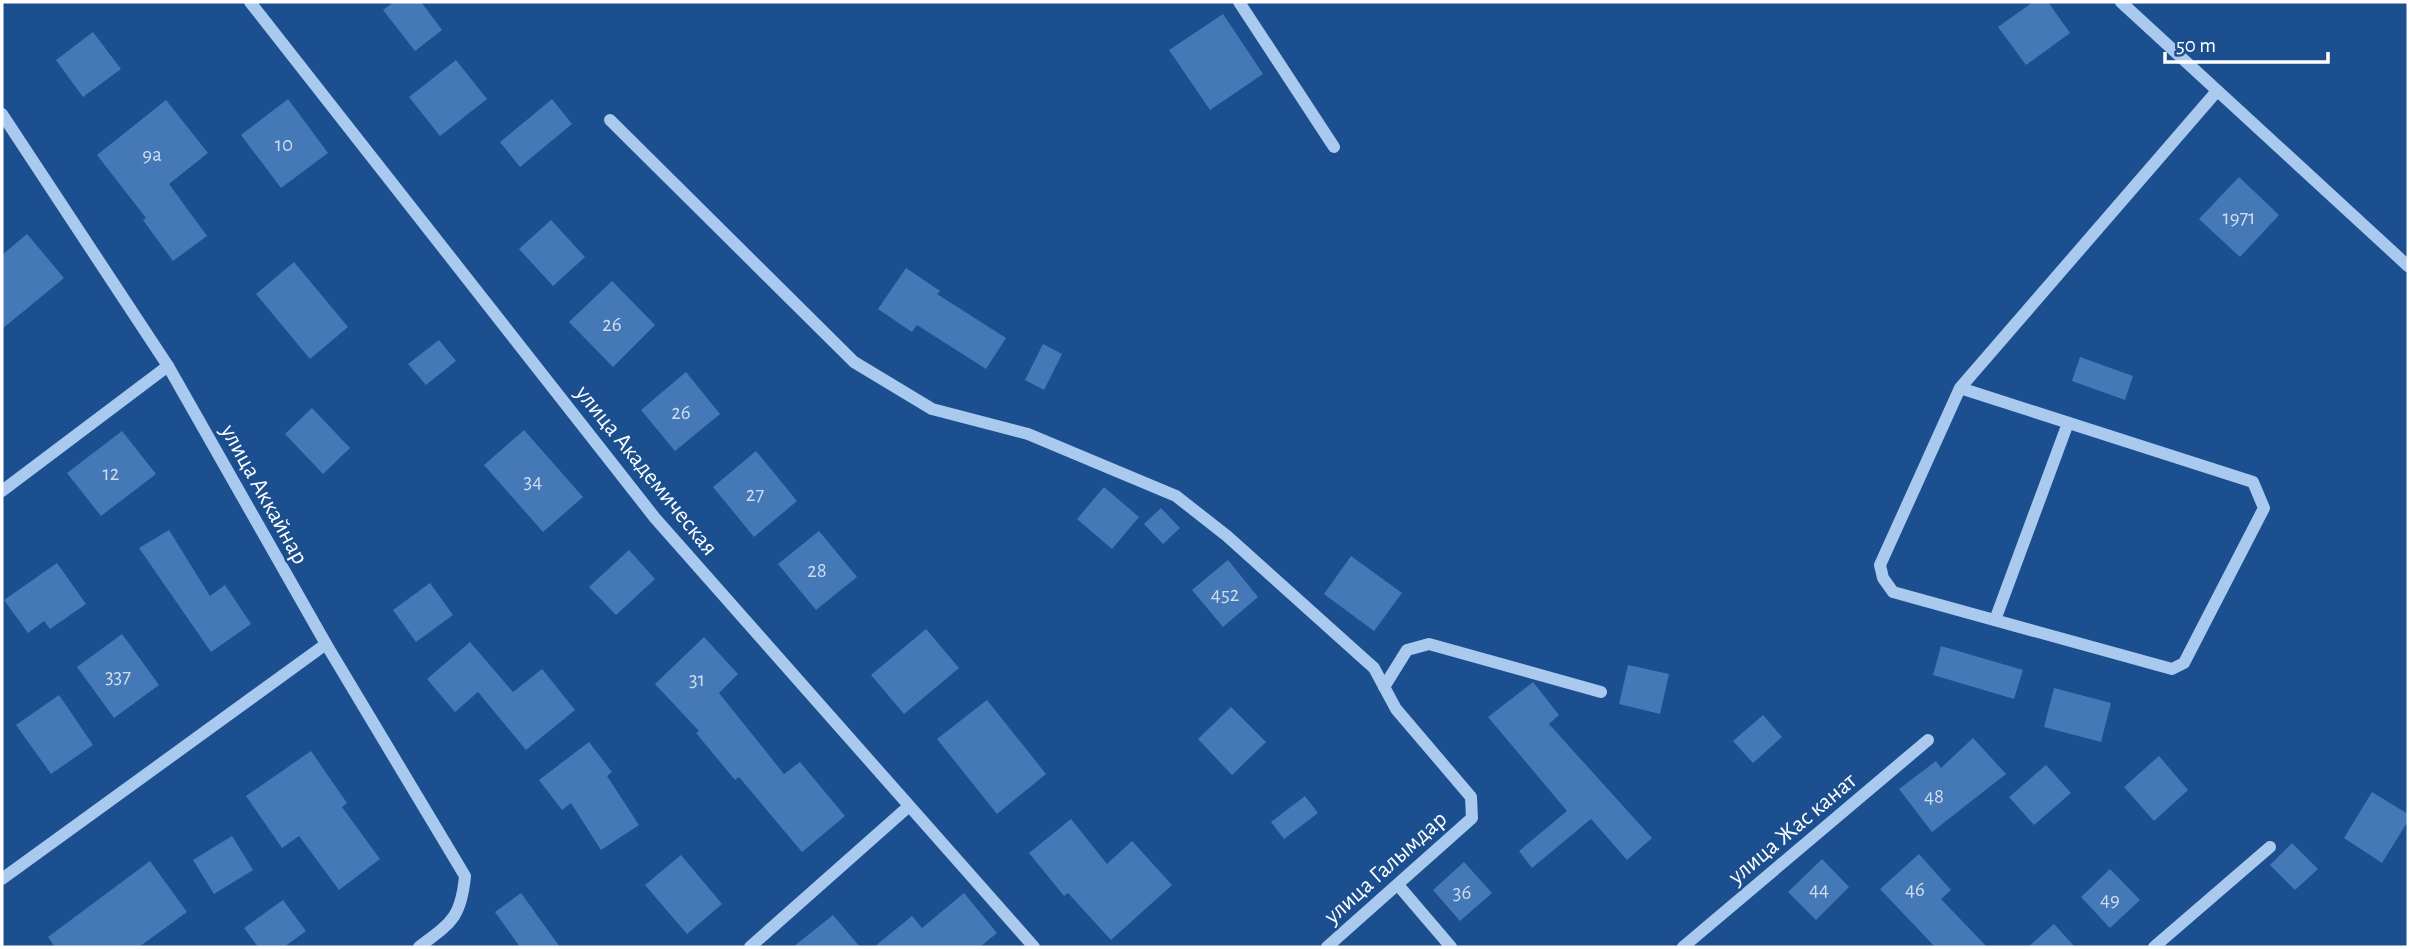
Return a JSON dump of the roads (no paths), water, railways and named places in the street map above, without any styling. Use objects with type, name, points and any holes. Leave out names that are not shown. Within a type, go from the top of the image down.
[{"type":"street","name":"улица Академическая","points":[[250,2],[656,518],[1034,947]]},
{"type":"street","points":[[1239,2],[1334,147]]},
{"type":"street","points":[[2121,2],[2408,266]]},
{"type":"street","points":[[1960,388],[2253,482],[2264,508],[2184,663],[2172,669],[1893,592],[1883,578],[1880,565],[1960,388],[2217,91]]},
{"type":"street","name":"улица Аккайнар","points":[[2,114],[168,366],[326,644],[465,876],[462,907],[445,928],[419,947]]},
{"type":"street","points":[[610,120],[854,362],[932,409],[1028,434],[1176,496],[1227,536],[1374,668],[1384,687]]},
{"type":"street","points":[[2,491],[168,366]]},
{"type":"street","points":[[1996,620],[2067,423]]},
{"type":"street","points":[[2,879],[326,644]]},
{"type":"street","points":[[1384,687],[1407,650],[1429,644],[1601,692]]},
{"type":"street","name":"улица Галымдар","points":[[1327,947],[1472,818],[1471,797],[1396,709],[1384,687]]},
{"type":"street","name":"улица Жас канат","points":[[1683,947],[1928,740]]},
{"type":"street","points":[[750,947],[908,807]]},
{"type":"street","points":[[2154,947],[2270,847]]},
{"type":"street","points":[[1398,885],[1451,947]]}]
